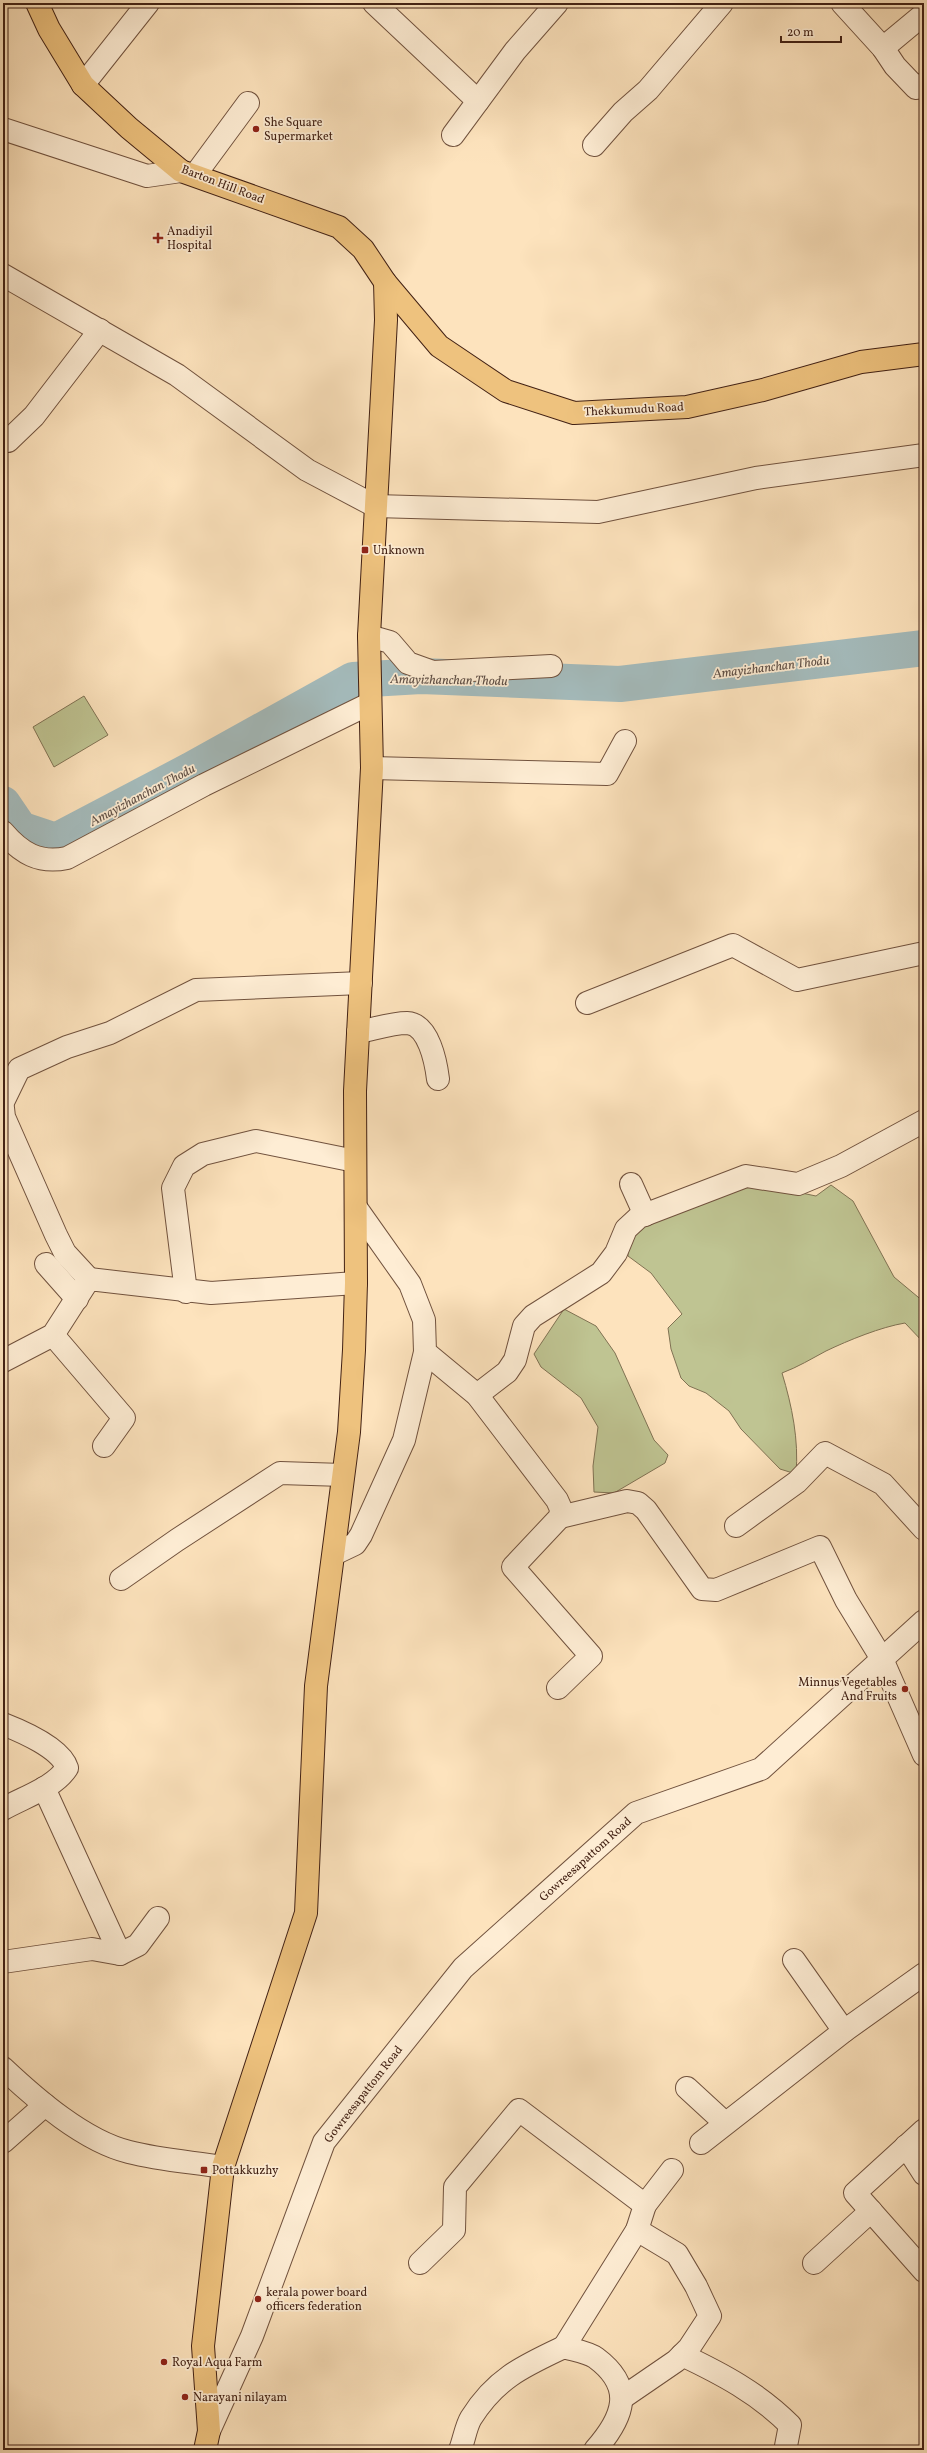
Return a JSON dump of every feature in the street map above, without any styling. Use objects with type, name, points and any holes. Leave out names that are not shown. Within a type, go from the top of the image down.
[{"type":"main road","name":"Barton Hill Road","points":[[37,3],[49,29],[83,85],[129,128],[188,173],[339,227],[363,249],[384,282]]},
{"type":"main road","name":"Thekkumudu Road","points":[[384,282],[439,346],[506,391],[574,413],[687,406],[763,390],[861,362],[924,354]]},
{"type":"main road","points":[[207,2440],[203,2346],[223,2167],[306,1913],[316,1686],[349,1432],[356,1283],[357,1210],[355,1091],[372,768],[368,636],[386,320],[384,282]]},
{"type":"street","points":[[83,85],[148,3]]},
{"type":"street","points":[[374,3],[478,101]]},
{"type":"street","points":[[453,135],[515,51],[557,3]]},
{"type":"street","points":[[594,145],[623,112],[648,90],[722,3]]},
{"type":"street","points":[[842,3],[883,48],[895,66],[916,88],[924,84]]},
{"type":"street","points":[[883,48],[924,14]]},
{"type":"street","points":[[3,129],[147,176],[188,173],[248,103]]},
{"type":"street","points":[[3,275],[177,375],[307,470],[375,506],[598,512],[756,478],[924,455]]},
{"type":"street","points":[[8,441],[34,416],[100,330]]},
{"type":"street","points":[[368,636],[390,642],[408,663],[433,672],[551,666]]},
{"type":"street","points":[[6,839],[25,854],[39,860],[54,861],[67,858],[369,699]]},
{"type":"street","points":[[372,768],[607,774],[625,741]]},
{"type":"street","points":[[587,1003],[733,945],[797,980],[924,953]]},
{"type":"street","points":[[3,1102],[19,1069],[67,1047],[110,1033],[196,990],[361,982]]},
{"type":"street","points":[[358,1032],[408,1023],[422,1031],[436,1056],[438,1079]]},
{"type":"street","points":[[3,1108],[4,1117],[65,1253],[89,1279],[186,1292],[211,1293],[356,1283]]},
{"type":"street","points":[[477,1395],[506,1372],[516,1360],[524,1326],[534,1316],[601,1273],[616,1253],[626,1229],[638,1217],[746,1176],[798,1184],[841,1166],[924,1121]]},
{"type":"street","points":[[186,1292],[174,1188],[184,1166],[203,1154],[256,1141],[355,1161]]},
{"type":"street","points":[[631,1184],[645,1215]]},
{"type":"street","points":[[334,1554],[355,1544],[361,1535],[404,1440],[425,1352],[424,1320],[410,1284],[357,1210]]},
{"type":"street","points":[[46,1264],[77,1299]]},
{"type":"street","points":[[3,1361],[53,1335],[89,1279]]},
{"type":"street","points":[[53,1335],[124,1418],[104,1446]]},
{"type":"street","points":[[425,1352],[477,1395],[557,1500],[561,1509],[560,1517]]},
{"type":"street","points":[[736,1526],[797,1482],[826,1453],[883,1484],[924,1529]]},
{"type":"street","points":[[121,1579],[177,1540],[280,1473],[343,1475]]},
{"type":"street","points":[[558,1688],[591,1656],[513,1568],[560,1517],[627,1501],[638,1503],[646,1510],[702,1589],[716,1590],[820,1547],[846,1600],[882,1659],[924,1755]]},
{"type":"street","points":[[882,1659],[924,1621]]},
{"type":"street","name":"Gowreesapattom Road","points":[[207,2440],[252,2336],[324,2142],[463,1968],[636,1813],[761,1768],[882,1659]]},
{"type":"street","points":[[3,1724],[27,1734],[64,1759],[67,1768],[62,1776],[44,1788],[3,1808]]},
{"type":"street","points":[[44,1788],[120,1954]]},
{"type":"street","points":[[3,1962],[92,1949],[120,1954],[138,1945],[158,1918]]},
{"type":"street","points":[[794,1960],[844,2031]]},
{"type":"street","points":[[701,2143],[844,2031],[924,1974]]},
{"type":"street","points":[[3,2068],[45,2106],[82,2132],[128,2152],[223,2167]]},
{"type":"street","points":[[687,2088],[725,2123]]},
{"type":"street","points":[[3,2142],[45,2106]]},
{"type":"street","points":[[420,2263],[454,2230],[455,2187],[519,2110],[646,2205]]},
{"type":"street","points":[[924,2130],[855,2193],[924,2271]]},
{"type":"street","points":[[906,2146],[924,2174]]},
{"type":"street","points":[[460,2450],[471,2418],[499,2382],[522,2367],[564,2347],[636,2230],[646,2205],[672,2170]]},
{"type":"street","points":[[814,2263],[871,2211]]},
{"type":"street","points":[[622,2398],[682,2355],[710,2316],[696,2286],[677,2254],[636,2230]]},
{"type":"street","points":[[564,2347],[595,2357],[619,2381],[622,2398],[616,2419],[595,2450]]},
{"type":"street","points":[[682,2355],[734,2380],[771,2406],[790,2425],[786,2446]]},
{"type":"green space","points":[[84,696],[108,735],[54,767],[33,727]]},
{"type":"green space","points":[[729,1178],[816,1196],[831,1185],[853,1201],[894,1277],[924,1302],[924,1343],[905,1323],[865,1334],[782,1373],[789,1398],[796,1436],[796,1474],[780,1469],[741,1429],[729,1411],[706,1393],[689,1386],[681,1378],[671,1349],[668,1328],[682,1314],[651,1273],[628,1256],[627,1231]]},
{"type":"green space","points":[[564,1309],[596,1326],[615,1353],[654,1440],[668,1455],[665,1463],[614,1493],[594,1492],[593,1466],[598,1427],[581,1398],[541,1367],[534,1354]]},
{"type":"waterway","name":"Amayizhanchan Thodu","points":[[3,804],[20,829],[56,841],[191,770],[353,680],[421,676],[620,684],[924,648]]},
{"type":"place","name":"She Square Supermarket","points":[[256,129]]},
{"type":"place","name":"Anadiyil Hospital","points":[[158,238]]},
{"type":"place","name":"Unknown","points":[[365,550]]},
{"type":"place","name":"Minnus Vegetables And Fruits","points":[[905,1689]]},
{"type":"place","name":"Pottakkuzhy","points":[[204,2170]]},
{"type":"place","name":"kerala power board officers federation","points":[[258,2299]]},
{"type":"place","name":"Royal Aqua Farm","points":[[164,2362]]},
{"type":"place","name":"Narayani nilayam","points":[[185,2397]]}]
